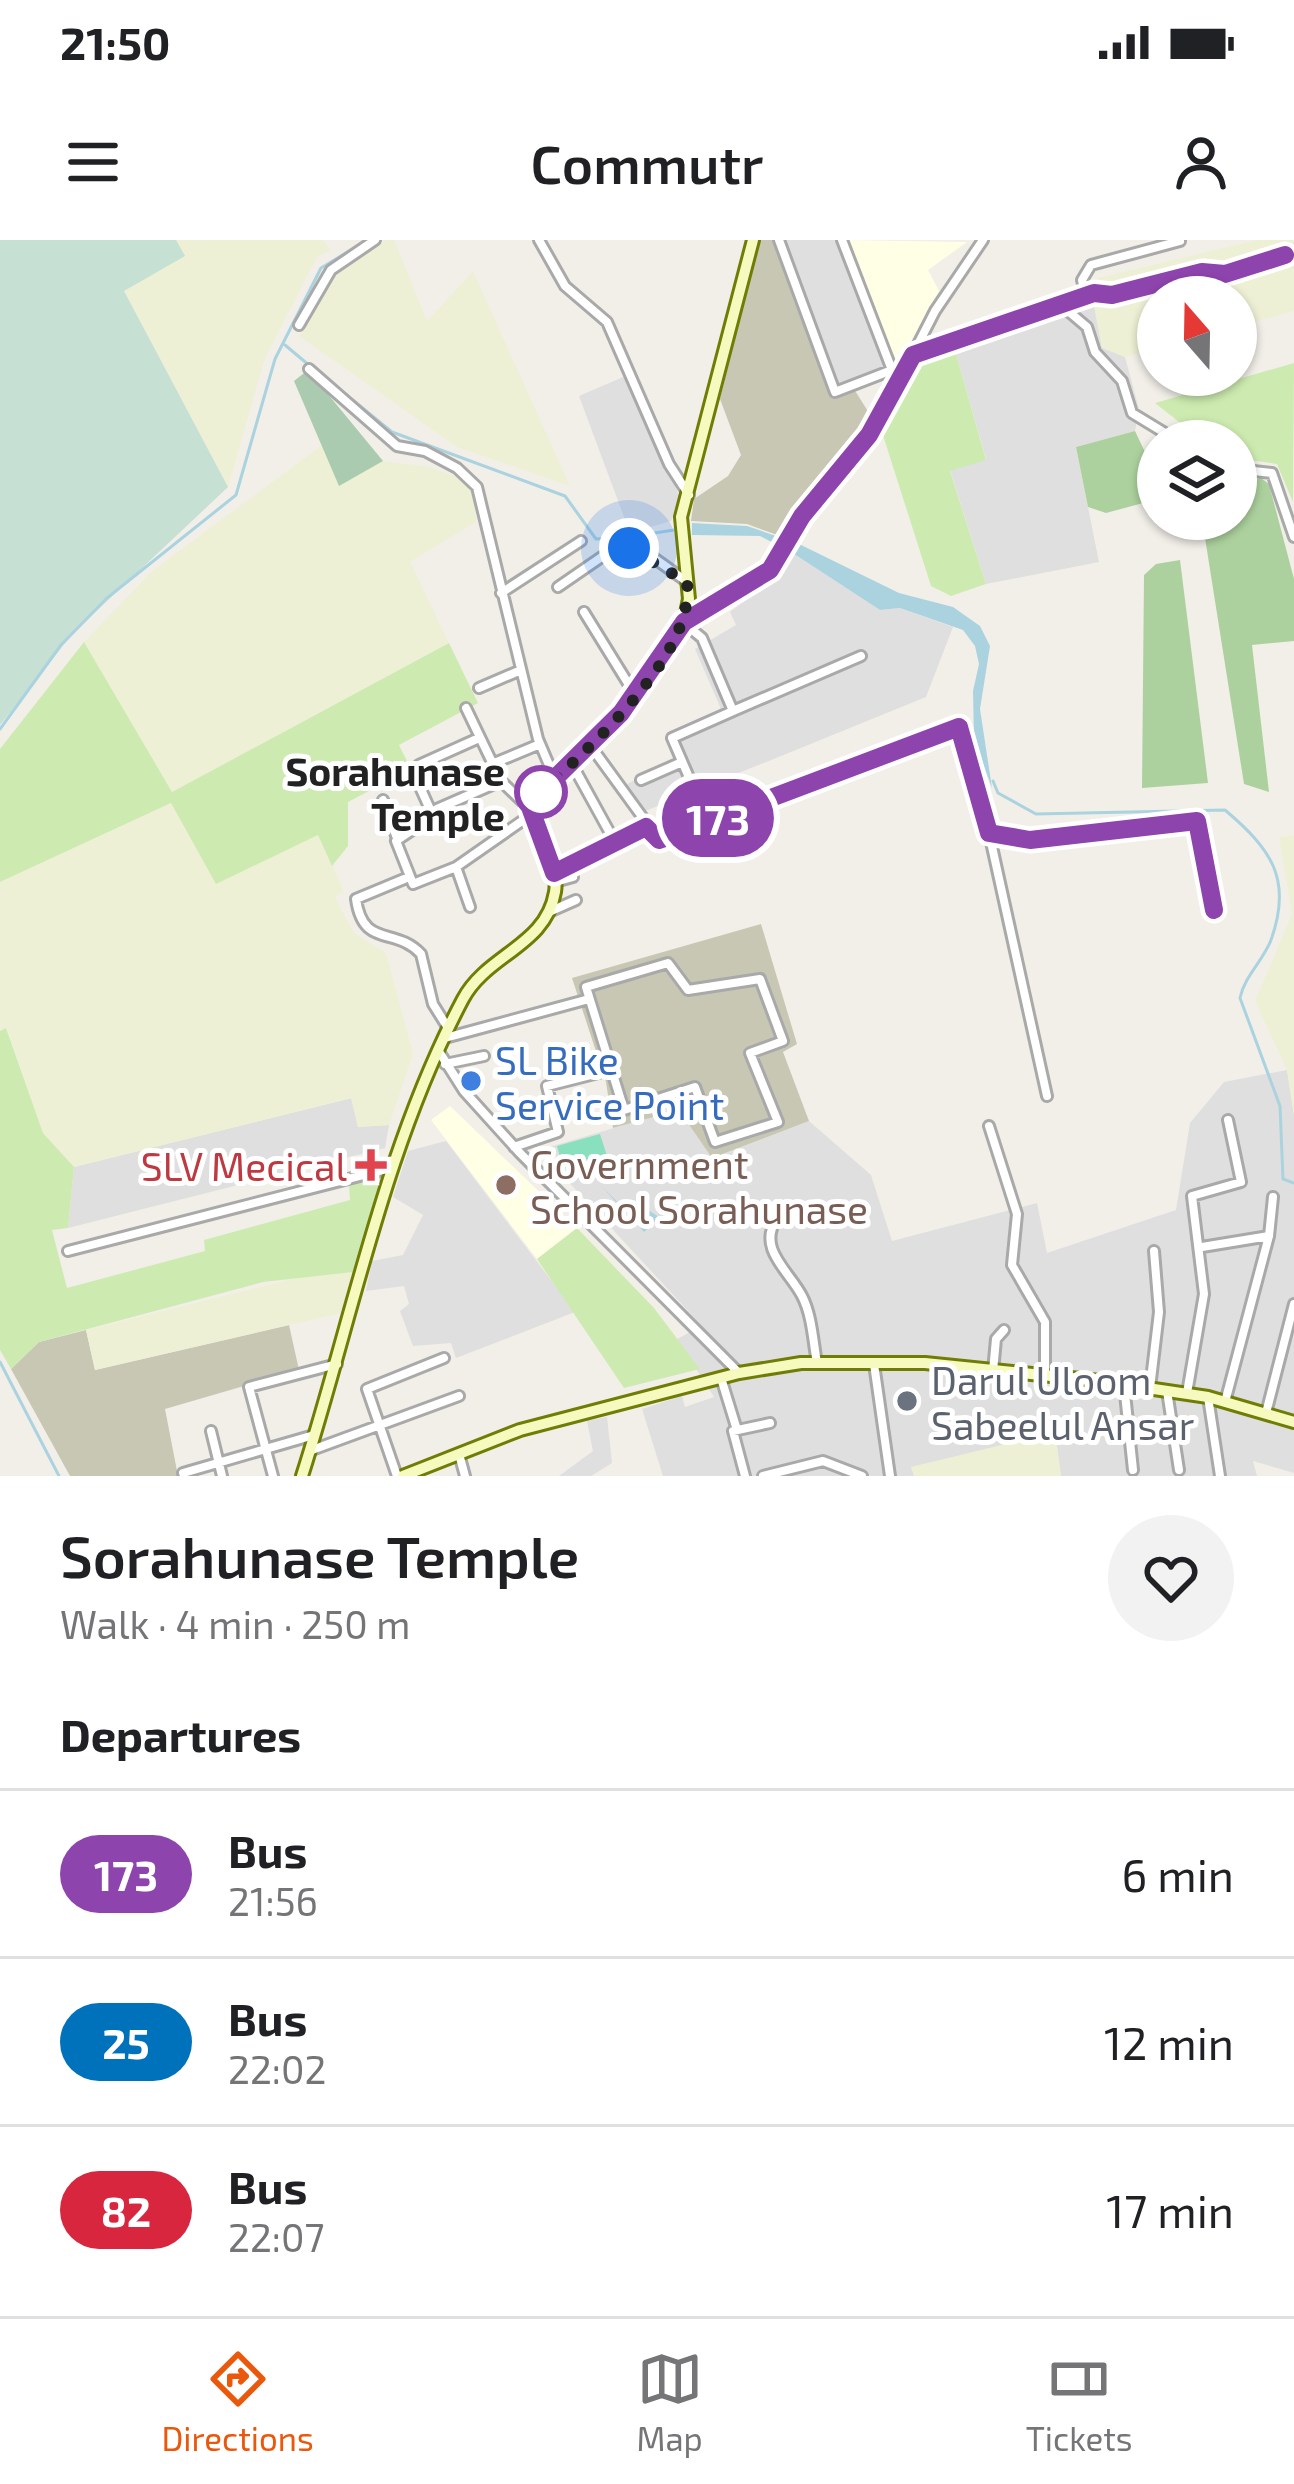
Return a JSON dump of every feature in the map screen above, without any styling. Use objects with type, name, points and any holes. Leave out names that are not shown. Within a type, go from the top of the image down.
[{"type":"street","points":[[299,325],[331,270],[375,240]]},
{"type":"street","points":[[539,240],[565,286],[608,322],[669,464],[690,496]]},
{"type":"street","points":[[684,622],[687,582],[681,517],[753,240]]},
{"type":"street","points":[[779,240],[835,392],[892,370],[842,240]]},
{"type":"street","points":[[383,800],[409,878],[416,883],[456,867],[531,812],[556,778],[635,694],[684,622],[770,570],[802,516],[869,435],[934,311],[983,240]]},
{"type":"street","points":[[1086,296],[1082,280],[1090,265],[1180,241]]},
{"type":"street","points":[[913,355],[1086,296],[1202,272],[1225,274],[1285,255]]},
{"type":"street","points":[[1061,304],[1088,327],[1095,352],[1121,381],[1132,413],[1144,420]]},
{"type":"street","points":[[309,369],[398,446],[424,451],[469,476],[482,499],[540,744],[556,778]]},
{"type":"street","points":[[1257,471],[1272,473],[1294,537]]},
{"type":"street","points":[[625,538],[687,582]]},
{"type":"street","points":[[501,593],[581,541]]},
{"type":"street","points":[[558,586],[603,556],[638,549]]},
{"type":"street","points":[[584,612],[635,694]]},
{"type":"street","points":[[684,622],[702,638],[733,711]]},
{"type":"street","points":[[691,782],[671,738],[861,656]]},
{"type":"street","points":[[478,688],[521,670]]},
{"type":"street","points":[[302,1476],[409,1112],[475,979],[529,942],[549,912],[555,877],[531,812],[501,781],[466,708]]},
{"type":"street","points":[[590,746],[659,840],[959,727],[989,833],[1047,1096]]},
{"type":"street","points":[[418,765],[479,739]]},
{"type":"street","points":[[492,764],[540,744]]},
{"type":"street","points":[[641,780],[682,762]]},
{"type":"street","points":[[572,764],[616,844]]},
{"type":"street","points":[[397,838],[433,818],[415,776]]},
{"type":"street","points":[[436,809],[501,781]]},
{"type":"street","points":[[989,833],[1030,840],[1197,821],[1214,910]]},
{"type":"street","points":[[555,877],[646,827]]},
{"type":"street","points":[[456,867],[470,907]]},
{"type":"street","points":[[555,877],[572,877]]},
{"type":"street","points":[[409,878],[356,899],[356,907],[370,932],[421,954],[446,1064],[514,1147],[739,1373]]},
{"type":"street","points":[[549,912],[576,900]]},
{"type":"street","points":[[668,963],[688,990],[760,979],[784,1041],[750,1053],[778,1122],[715,1142],[695,1087],[624,1110],[589,999],[586,987],[668,963]]},
{"type":"street","points":[[443,1038],[589,999]]},
{"type":"street","points":[[446,1064],[484,1056]]},
{"type":"street","points":[[514,1147],[558,1132],[547,1086],[610,1070]]},
{"type":"street","points":[[1187,1393],[1202,1316],[1202,1247],[1192,1196],[1240,1182],[1228,1120]]},
{"type":"street","points":[[989,1126],[1018,1214],[1012,1265],[1046,1322],[1045,1376]]},
{"type":"street","points":[[68,1251],[393,1168]]},
{"type":"street","points":[[1225,1402],[1269,1236],[1273,1197]]},
{"type":"street","points":[[806,1210],[777,1219],[771,1241],[778,1263],[803,1299],[817,1363]]},
{"type":"street","points":[[1202,1247],[1269,1236]]},
{"type":"street","points":[[1150,1388],[1159,1312],[1154,1251]]},
{"type":"street","points":[[1266,1413],[1294,1304]]},
{"type":"street","points":[[993,1371],[996,1339],[1004,1330]]},
{"type":"street","points":[[444,1358],[369,1384],[379,1426],[400,1476],[520,1430],[739,1373],[817,1363],[925,1363],[1124,1384],[1208,1397],[1294,1422]]},
{"type":"street","points":[[273,1476],[249,1387],[337,1364]]},
{"type":"street","points":[[874,1364],[890,1476]]},
{"type":"street","points":[[721,1378],[745,1476]]},
{"type":"street","points":[[1124,1384],[1133,1470]]},
{"type":"street","points":[[1167,1391],[1179,1470]]},
{"type":"street","points":[[310,1450],[459,1396]]},
{"type":"street","points":[[1208,1397],[1220,1476]]},
{"type":"street","points":[[737,1430],[770,1423]]},
{"type":"street","points":[[211,1431],[222,1476]]},
{"type":"street","points":[[183,1473],[315,1434]]},
{"type":"street","points":[[459,1454],[465,1476]]},
{"type":"street","points":[[763,1476],[824,1461],[862,1476]]},
{"type":"shaded area","points":[[0,240],[176,240],[185,256],[124,291],[228,487],[73,633],[0,725]]},
{"type":"shaded area","points":[[176,240],[323,240],[331,250],[317,257],[265,358],[228,487],[123,290],[184,256]]},
{"type":"shaded area","points":[[386,240],[394,240],[427,321],[473,271],[570,486],[457,447],[299,336],[331,275]]},
{"type":"shaded area","points":[[759,240],[772,240],[831,397],[854,389],[874,421],[780,536],[747,524],[691,521],[694,499],[728,476],[741,455],[720,399]]},
{"type":"shaded area","points":[[773,240],[845,240],[894,373],[831,398]]},
{"type":"shaded area","points":[[845,240],[967,242],[928,270],[939,291],[894,373]]},
{"type":"shaded area","points":[[1257,240],[1294,240],[1294,311],[1257,321],[1257,276],[1137,276],[1137,354],[1125,357],[1102,348],[1089,280]]},
{"type":"shaded area","points":[[1093,298],[1102,347],[1125,357],[1139,409],[1135,431],[1076,447],[1099,562],[986,584],[950,470],[986,459],[953,343]]},
{"type":"shaded area","points":[[308,370],[383,461],[339,486],[294,381]]},
{"type":"shaded area","points":[[630,374],[680,498],[671,521],[630,533],[579,396]]},
{"type":"shaded area","points":[[322,445],[339,485],[383,461],[430,467],[474,483],[476,522],[410,562],[449,643],[172,792],[84,642],[152,571]]},
{"type":"shaded area","points":[[791,552],[880,610],[900,608],[953,627],[926,697],[643,812],[623,786],[675,760],[666,733],[721,709],[695,649],[736,625],[730,612],[773,579]]},
{"type":"shaded area","points":[[172,803],[319,835],[344,892],[335,897],[354,933],[386,953],[413,1054],[389,1125],[358,1127],[351,1098],[74,1167],[43,1133],[7,1029],[0,1031],[0,882]]},
{"type":"shaded area","points":[[1294,835],[1294,1115],[1287,1070],[1255,1001],[1292,914],[1279,837]]},
{"type":"shaded area","points":[[761,924],[797,1044],[783,1052],[809,1121],[712,1158],[679,1110],[613,1128],[606,1082],[572,978]]},
{"type":"shaded area","points":[[1287,1070],[1294,1115],[1294,1473],[1253,1461],[1257,1476],[1061,1476],[1055,1433],[914,1476],[663,1476],[642,1409],[682,1396],[685,1407],[714,1397],[677,1339],[702,1326],[539,1150],[679,1109],[712,1158],[809,1121],[871,1175],[892,1241],[1037,1203],[1047,1253],[1176,1210],[1190,1123],[1224,1082]]},
{"type":"shaded area","points":[[352,1098],[358,1127],[389,1125],[385,1148],[68,1228],[74,1167]]},
{"type":"shaded area","name":"Government School Sorahunase","points":[[450,1106],[577,1228],[537,1259],[431,1120]]},
{"type":"shaded area","points":[[446,1141],[575,1312],[456,1358],[451,1343],[413,1346],[400,1311],[409,1304],[404,1286],[366,1291],[372,1261],[403,1255],[423,1215],[393,1197],[408,1151]]},
{"type":"shaded area","points":[[321,1272],[353,1272],[341,1313],[95,1370],[86,1330]]},
{"type":"shaded area","points":[[289,1325],[299,1370],[165,1409],[178,1476],[70,1476],[11,1369],[39,1342],[86,1330],[95,1370]]},
{"type":"shaded area","points":[[607,1417],[612,1463],[591,1476],[559,1476],[593,1451],[587,1421]]},
{"type":"shaded area","points":[[1055,1432],[1061,1476],[914,1476],[911,1467]]},
{"type":"green space","points":[[953,343],[986,460],[950,471],[986,584],[951,596],[931,586],[881,429],[915,359]]},
{"type":"green space","points":[[1294,363],[1293,502],[1277,464],[1257,461],[1257,420],[1176,420],[1155,403],[1179,396],[1257,396],[1257,374]]},
{"type":"green space","points":[[1135,431],[1137,505],[1106,513],[1088,507],[1076,447]]},
{"type":"green space","points":[[1257,479],[1269,484],[1294,579],[1294,641],[1252,645],[1269,792],[1244,784],[1205,540],[1257,540]]},
{"type":"green space","points":[[1180,560],[1208,783],[1142,788],[1144,575],[1156,564]]},
{"type":"green space","points":[[84,642],[172,792],[449,643],[478,703],[399,745],[411,769],[348,802],[348,846],[332,866],[318,835],[216,884],[171,803],[0,882],[0,749]]},
{"type":"green space","points":[[6,1028],[43,1133],[74,1167],[68,1228],[52,1230],[67,1288],[205,1251],[204,1240],[350,1200],[349,1186],[383,1174],[353,1272],[263,1282],[39,1342],[11,1369],[0,1350],[0,1031]]},
{"type":"green space","points":[[600,1134],[607,1156],[563,1168],[557,1146]]},
{"type":"green space","points":[[577,1228],[654,1308],[700,1369],[624,1388],[537,1259]]},
{"type":"water","points":[[692,523],[747,526],[782,538],[779,546],[760,536],[692,535]]},
{"type":"water","points":[[797,543],[899,593],[953,607],[980,626],[990,646],[980,709],[992,788],[974,739],[973,691],[979,664],[975,646],[963,630],[900,608],[880,610],[791,552]]},
{"type":"water","points":[[602,1187],[628,1212],[638,1203],[659,1217],[644,1232]]},
{"type":"waterway","points":[[0,729],[61,645],[107,598],[236,495],[275,359],[321,268],[364,242]]},
{"type":"waterway","points":[[285,345],[310,366]]},
{"type":"waterway","points":[[322,375],[392,432],[565,496],[596,539],[619,537]]},
{"type":"waterway","points":[[629,537],[674,530]]},
{"type":"waterway","points":[[993,781],[998,793],[1036,814],[1225,810],[1266,852],[1278,882],[1277,918],[1268,948],[1240,998],[1280,1106],[1283,1179],[1294,1183]]},
{"type":"waterway","points":[[0,1362],[59,1476]]},
{"type":"bus line","name":"173","points":[[1214,910],[1197,821],[1030,840],[989,833],[959,727],[659,840],[646,827],[554,873],[531,810],[541,792],[621,713],[684,622],[762,580],[802,516],[869,435],[913,355],[965,333],[1094,293],[1112,295],[1202,272],[1225,274],[1285,255]]},
{"type":"place","name":"Sorahunase Temple","points":[[541,792]]},
{"type":"place","name":"SL Bike Service Point","points":[[471,1081]]},
{"type":"place","name":"SLV Mecical","points":[[371,1165]]},
{"type":"place","name":"Government School Sorahunase","points":[[506,1185]]},
{"type":"place","name":"Darul Uloom Sabeelul Ansar","points":[[907,1401]]},
{"type":"route","points":[[541,792],[621,713],[661,659],[688,611],[687,582],[638,549],[629,548]]}]
